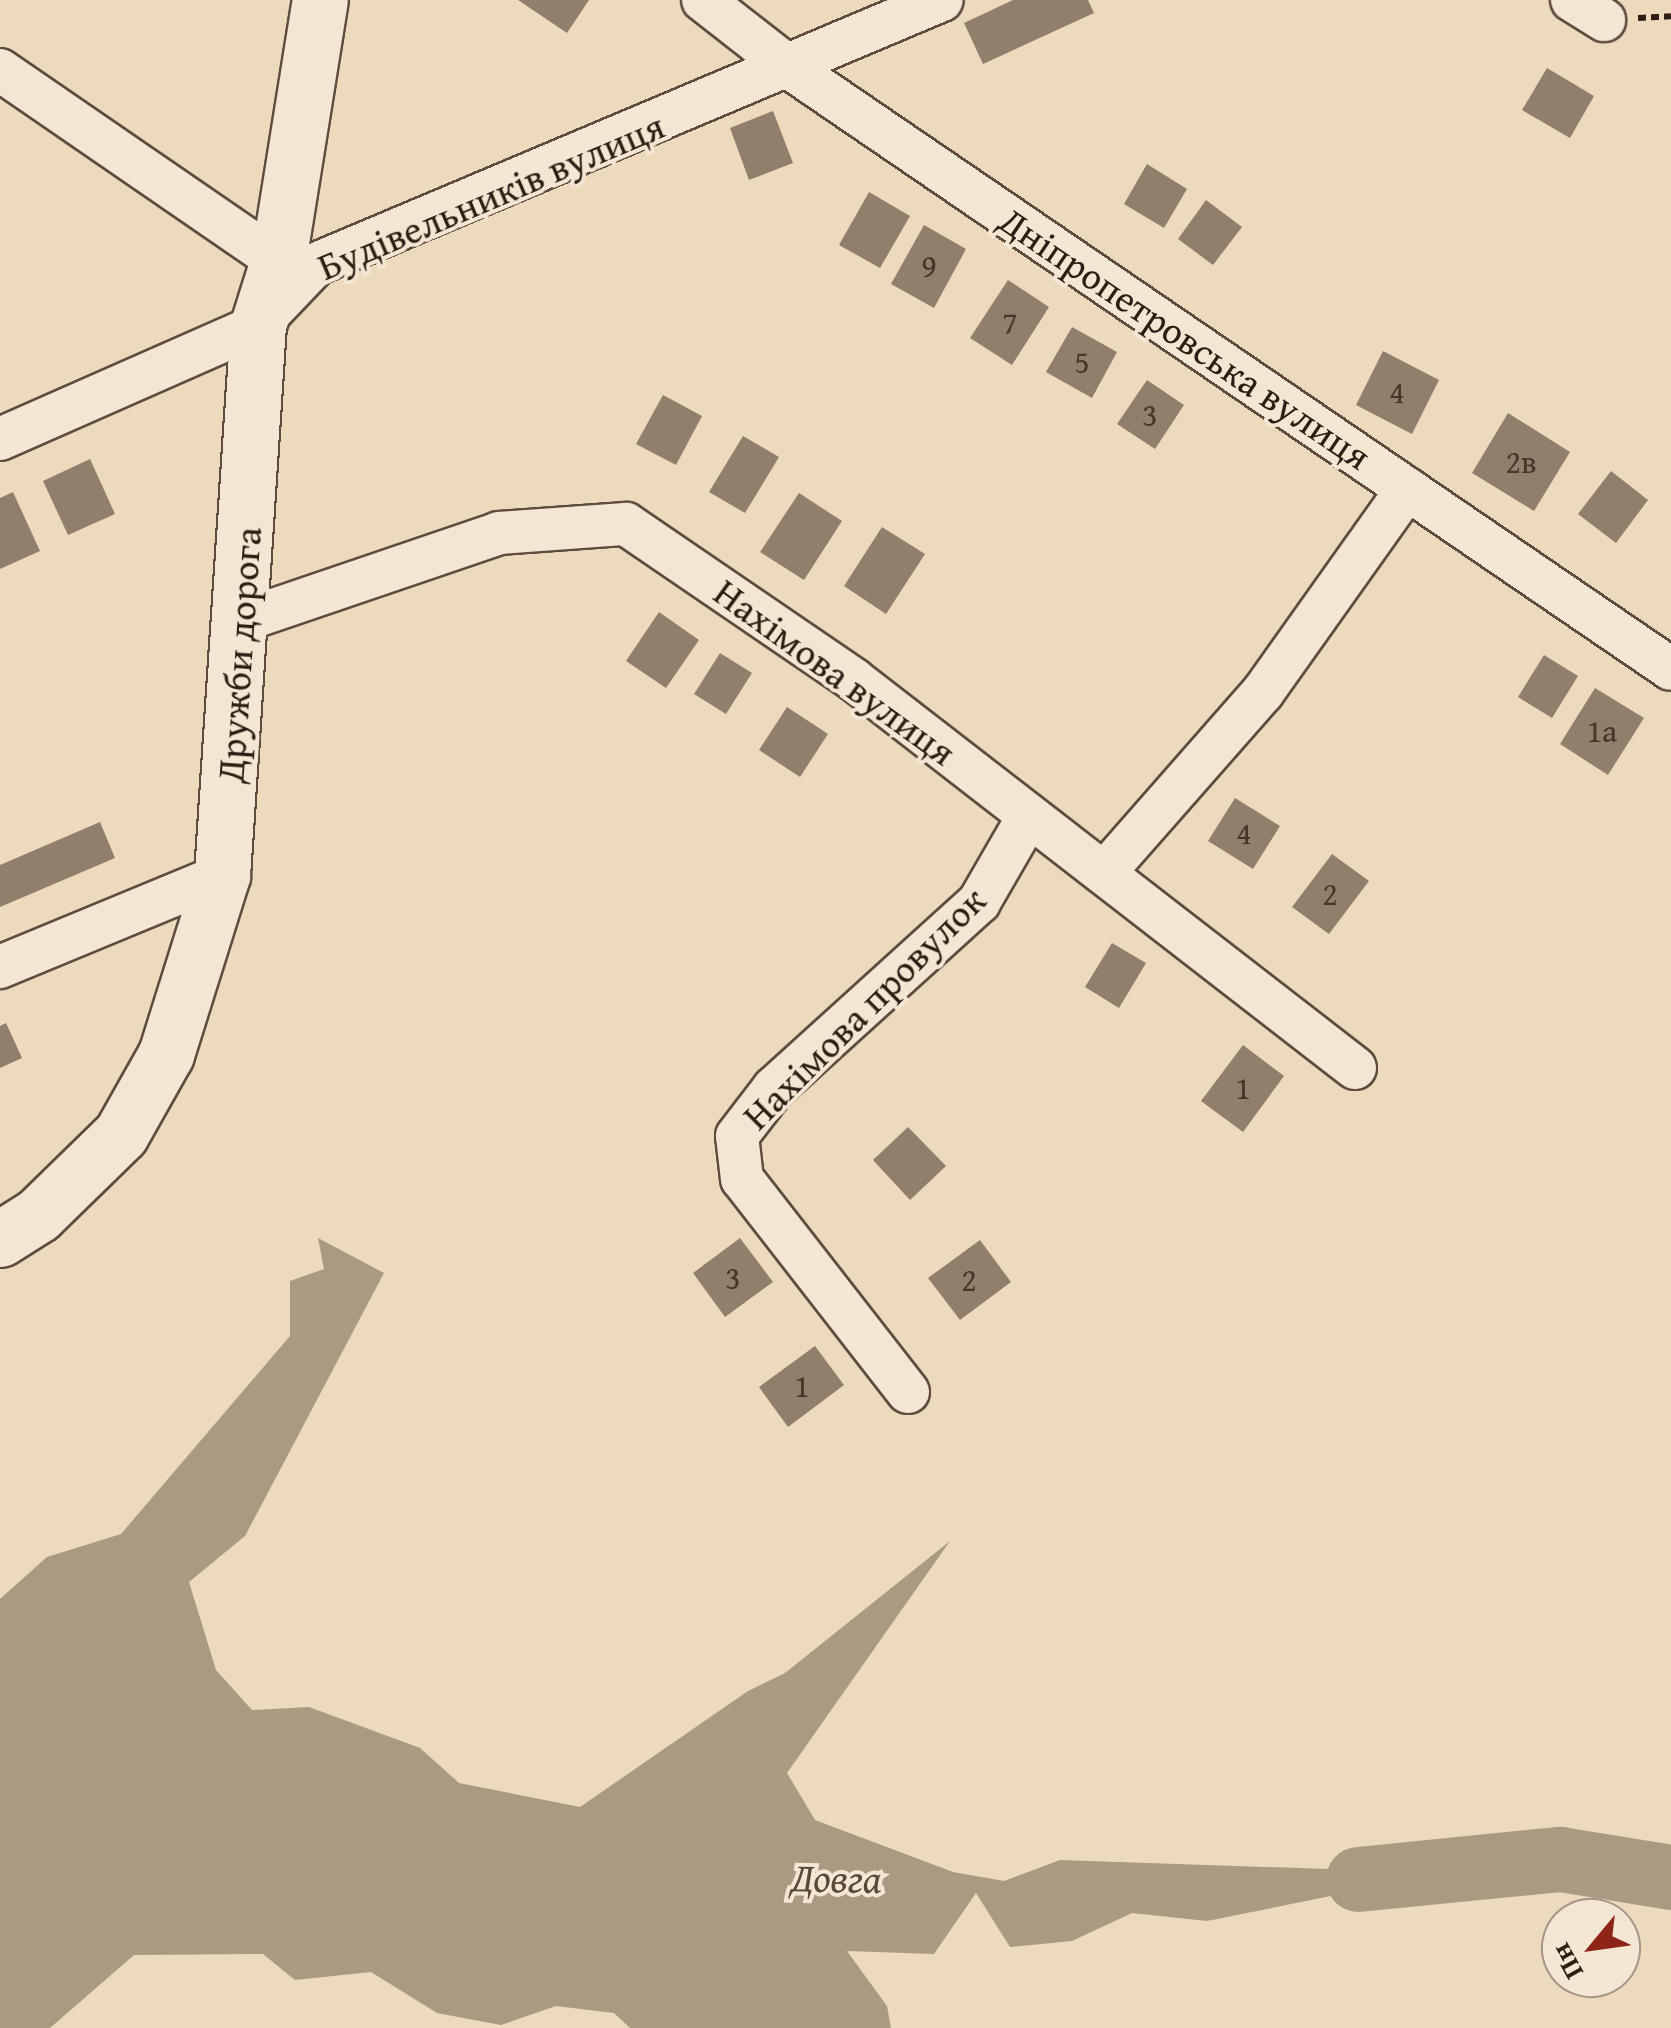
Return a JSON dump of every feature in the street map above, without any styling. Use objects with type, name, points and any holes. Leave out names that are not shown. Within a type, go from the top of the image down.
[{"type":"street","name":"Дружби дорога","points":[[0,1239],[38,1216],[121,1134],[166,1054],[222,875],[244,620],[258,325],[278,261],[320,0]]},
{"type":"street","name":"Дніпропетровська вулиця","points":[[703,0],[790,68],[1671,669]]},
{"type":"street","name":"Будівельників вулиця","points":[[0,439],[258,325],[316,264],[790,68],[942,0]]},
{"type":"street","points":[[0,70],[278,261]]},
{"type":"street","points":[[1104,873],[1264,692],[1407,489]]},
{"type":"street","name":"Нахімова вулиця","points":[[244,620],[499,533],[626,524],[853,679],[1355,1068]]},
{"type":"street","name":"Нахімова провулок","points":[[908,1392],[742,1179],[737,1136],[774,1088],[979,902],[1028,817]]},
{"type":"street","points":[[0,967],[222,875]]},
{"type":"water","points":[[318,1238],[384,1273],[245,1536],[189,1582],[216,1670],[252,1710],[309,1707],[420,1748],[459,1783],[580,1807],[748,1691],[785,1673],[950,1541],[787,1773],[815,1820],[953,1872],[1004,1881],[1060,1860],[1445,1873],[1207,1921],[1132,1913],[1072,1941],[1010,1947],[976,1893],[934,1954],[847,1951],[887,2006],[891,2028],[630,2028],[614,2013],[556,2006],[501,2025],[437,2013],[371,1972],[295,1980],[263,1954],[134,1955],[50,2028],[0,2028],[0,1599],[47,1557],[121,1534],[290,1336],[290,1281],[324,1269]]},
{"type":"building","points":[[518,0],[589,0],[567,33]]},
{"type":"building","points":[[1013,0],[1088,0],[1094,13],[983,64],[964,23]]},
{"type":"building","points":[[1547,68],[1594,96],[1570,138],[1522,110]]},
{"type":"building","points":[[773,111],[793,163],[749,180],[730,128]]},
{"type":"building","points":[[1147,164],[1187,189],[1164,228],[1124,204]]},
{"type":"building","points":[[869,192],[910,216],[880,268],[839,245]]},
{"type":"building","points":[[1206,200],[1242,227],[1213,265],[1178,239]]},
{"type":"building","points":[[924,225],[966,249],[934,308],[891,284]]},
{"type":"building","points":[[1008,280],[1049,307],[1012,365],[970,338]]},
{"type":"building","points":[[1072,327],[1117,352],[1092,398],[1046,372]]},
{"type":"building","points":[[1383,351],[1439,380],[1412,434],[1356,405]]},
{"type":"building","points":[[1147,380],[1184,405],[1155,449],[1117,424]]},
{"type":"building","points":[[663,395],[702,416],[676,465],[636,444]]},
{"type":"building","points":[[1508,413],[1570,452],[1534,511],[1472,473]]},
{"type":"building","points":[[743,436],[779,457],[745,513],[709,492]]},
{"type":"building","points":[[90,459],[115,514],[68,535],[43,481]]},
{"type":"building","points":[[1611,471],[1648,500],[1616,543],[1578,514]]},
{"type":"building","points":[[13,492],[40,551],[0,569],[0,498]]},
{"type":"building","points":[[799,493],[842,521],[804,580],[760,552]]},
{"type":"building","points":[[882,527],[925,554],[886,614],[844,586]]},
{"type":"building","points":[[659,612],[699,640],[666,688],[626,661]]},
{"type":"building","points":[[720,653],[752,673],[726,714],[694,694]]},
{"type":"building","points":[[1544,655],[1578,676],[1552,718],[1518,697]]},
{"type":"building","points":[[1595,688],[1644,718],[1608,775],[1560,744]]},
{"type":"building","points":[[787,707],[828,734],[800,777],[759,750]]},
{"type":"building","points":[[1235,798],[1280,826],[1253,869],[1208,841]]},
{"type":"building","points":[[100,822],[115,858],[0,907],[0,865]]},
{"type":"building","points":[[1332,854],[1369,881],[1329,934],[1292,907]]},
{"type":"building","points":[[1112,943],[1146,963],[1119,1008],[1085,987]]},
{"type":"building","points":[[6,1023],[22,1058],[0,1068],[0,1026]]},
{"type":"building","points":[[1243,1045],[1284,1076],[1243,1132],[1201,1101]]},
{"type":"building","points":[[908,1127],[946,1166],[910,1200],[873,1160]]},
{"type":"building","points":[[740,1238],[773,1282],[725,1317],[693,1273]]},
{"type":"building","points":[[980,1240],[1011,1282],[960,1320],[928,1278]]},
{"type":"building","points":[[815,1346],[844,1385],[788,1427],[759,1387]]},
{"type":"waterway","name":"Довга","points":[[1358,1879],[1560,1859],[1671,1877]]}]
